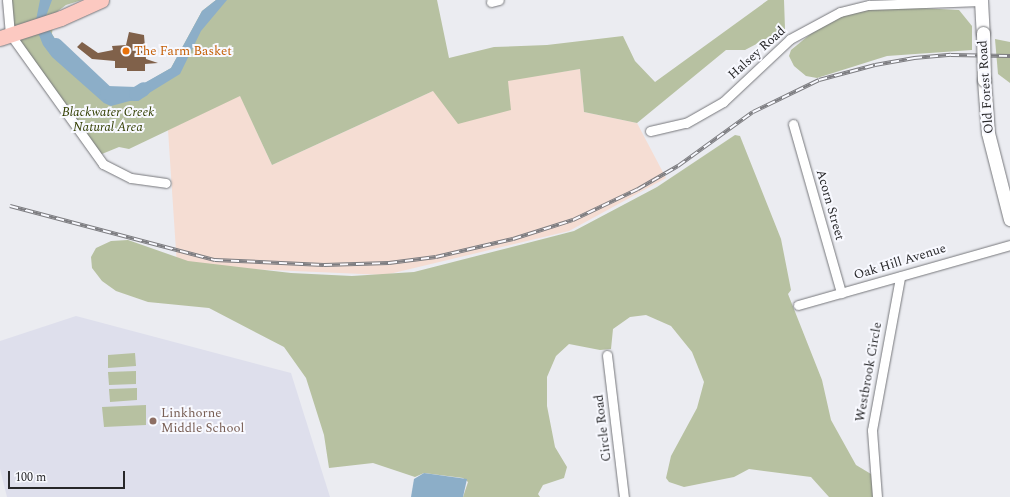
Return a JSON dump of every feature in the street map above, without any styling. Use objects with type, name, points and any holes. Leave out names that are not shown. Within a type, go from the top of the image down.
[{"type":"main road","points":[[9,35],[61,18],[101,0]]},
{"type":"main road","name":"Old Forest Road","points":[[981,0],[984,80],[988,133],[1010,219]]},
{"type":"street","points":[[7,0],[9,35],[103,164],[131,178],[166,183]]},
{"type":"street","name":"Halsey Road","points":[[650,131],[686,123],[723,102],[790,39],[840,12],[869,5],[981,0]]},
{"type":"street","name":"Acorn Street","points":[[793,124],[841,293]]},
{"type":"street","name":"Oak Hill Avenue","points":[[798,305],[900,277],[1010,244]]},
{"type":"street","name":"Westbrook Circle","points":[[877,497],[872,430],[900,277]]},
{"type":"street","name":"Circle Road","points":[[607,356],[624,497]]},
{"type":"shaded area","points":[[580,69],[584,112],[637,123],[666,178],[569,231],[385,275],[177,266],[168,130],[240,95],[272,165],[433,91]]},
{"type":"shaded area","name":"Linkhorne Middle School","points":[[76,316],[291,373],[330,497],[7,497],[0,469],[0,341]]},
{"type":"green space","name":"Blackwater Creek Natural Area","points":[[7,0],[82,0],[66,5],[54,14],[52,34],[64,53],[107,93],[128,93],[171,68],[202,11],[216,0],[437,0],[449,58],[494,47],[547,45],[623,36],[635,61],[655,82],[768,0],[784,0],[785,29],[745,50],[726,50],[637,123],[584,112],[580,69],[508,81],[511,110],[458,124],[433,91],[272,165],[240,96],[129,149],[119,147],[97,156],[10,34]]},
{"type":"green space","points":[[879,6],[959,10],[972,26],[972,50],[887,56],[817,78],[806,76],[794,66],[789,56],[791,50],[830,18]]},
{"type":"green space","points":[[995,39],[1010,42],[1010,83],[998,74]]},
{"type":"green space","points":[[735,135],[740,136],[781,239],[791,290],[788,294],[822,380],[831,420],[856,465],[871,474],[874,497],[829,497],[811,477],[749,469],[734,477],[684,487],[669,482],[666,478],[671,456],[697,408],[704,382],[692,352],[671,326],[646,315],[630,317],[613,329],[611,349],[600,350],[569,344],[556,356],[547,377],[547,406],[555,447],[567,467],[564,478],[543,485],[538,494],[540,497],[463,497],[468,482],[463,478],[424,473],[415,477],[373,463],[329,468],[324,435],[306,378],[284,347],[209,308],[148,302],[116,291],[102,281],[92,268],[91,257],[96,248],[111,241],[128,240],[188,261],[291,273],[352,276],[414,272],[574,231],[657,187]]},
{"type":"green space","points":[[135,353],[136,366],[108,368],[108,355]]},
{"type":"green space","points":[[136,371],[136,384],[109,385],[108,372]]},
{"type":"green space","points":[[137,388],[137,400],[110,402],[109,389]]},
{"type":"green space","points":[[146,405],[146,425],[104,427],[102,407]]},
{"type":"water","points":[[40,0],[52,0],[46,16],[49,29],[61,49],[76,69],[109,96],[123,95],[171,68],[202,11],[216,0],[227,0],[201,31],[180,74],[141,98],[111,106],[104,103],[52,57],[43,45],[35,25]]},
{"type":"water","points":[[424,473],[467,479],[463,497],[411,497],[414,479]]},
{"type":"building","name":"The Farm Basket","points":[[129,32],[144,35],[146,59],[158,63],[145,64],[145,71],[127,71],[127,68],[115,68],[115,61],[92,59],[77,47],[82,42],[98,53],[113,50],[112,46],[126,45]]},
{"type":"waterway","points":[[56,45],[107,93],[136,94],[144,89]]},
{"type":"railway","points":[[10,206],[215,260],[324,265],[389,263],[436,257],[513,239],[573,220],[638,189],[678,166],[753,112],[819,80],[875,65],[914,58],[951,55],[1010,56]]},
{"type":"place","name":"The Farm Basket","points":[[126,51]]},
{"type":"place","name":"Linkhorne Middle School","points":[[153,421]]}]
